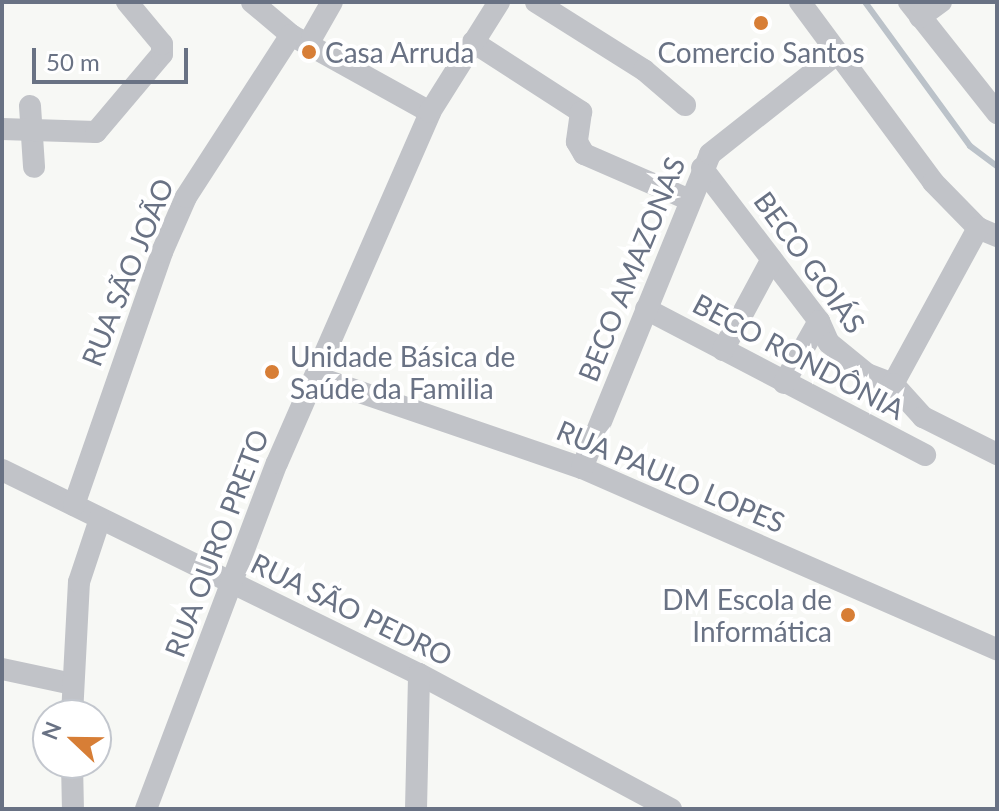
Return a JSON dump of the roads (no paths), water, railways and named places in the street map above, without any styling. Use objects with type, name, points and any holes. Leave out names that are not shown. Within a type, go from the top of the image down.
[{"type":"street","points":[[2,129],[31,117],[94,134],[157,65],[162,44],[127,2]]},
{"type":"street","points":[[252,2],[300,39],[430,112]]},
{"type":"street","name":"RUA SÃO JOÃO","points":[[74,505],[151,280],[186,197],[300,39],[332,2]]},
{"type":"street","name":"RUA OURO PRETO","points":[[146,809],[231,583],[430,112],[499,2]]},
{"type":"street","points":[[536,2],[644,70],[685,105]]},
{"type":"street","points":[[800,2],[933,182],[988,232],[893,384],[923,417],[997,454]]},
{"type":"street","points":[[941,2],[915,10],[997,113]]},
{"type":"street","points":[[473,42],[581,112],[577,142],[584,154],[690,200]]},
{"type":"street","name":"BECO AMAZONAS","points":[[582,468],[702,168],[723,142],[838,53]]},
{"type":"street","points":[[31,117],[34,167]]},
{"type":"street","name":"BECO GOIÁS","points":[[702,168],[845,359],[893,384]]},
{"type":"street","points":[[723,350],[772,259]]},
{"type":"street","name":"BECO RONDÔNIA","points":[[646,309],[925,455]]},
{"type":"street","points":[[784,383],[819,321]]},
{"type":"street","name":"RUA PAULO LOPES","points":[[316,377],[582,468],[997,649]]},
{"type":"street","name":"RUA SÃO PEDRO","points":[[2,470],[419,674],[671,809]]},
{"type":"street","points":[[72,699],[82,567],[100,519]]},
{"type":"street","points":[[2,669],[72,684]]},
{"type":"street","points":[[416,809],[419,674]]},
{"type":"street","points":[[72,779],[73,809]]},
{"type":"waterway","points":[[865,2],[970,146],[997,166]]},
{"type":"place","name":"Comercio Santos","points":[[761,23]]},
{"type":"place","name":"Casa Arruda","points":[[309,52]]},
{"type":"place","name":"Unidade Básica de Saúde da Familia","points":[[272,372]]},
{"type":"place","name":"DM Escola de Informática","points":[[848,615]]}]
